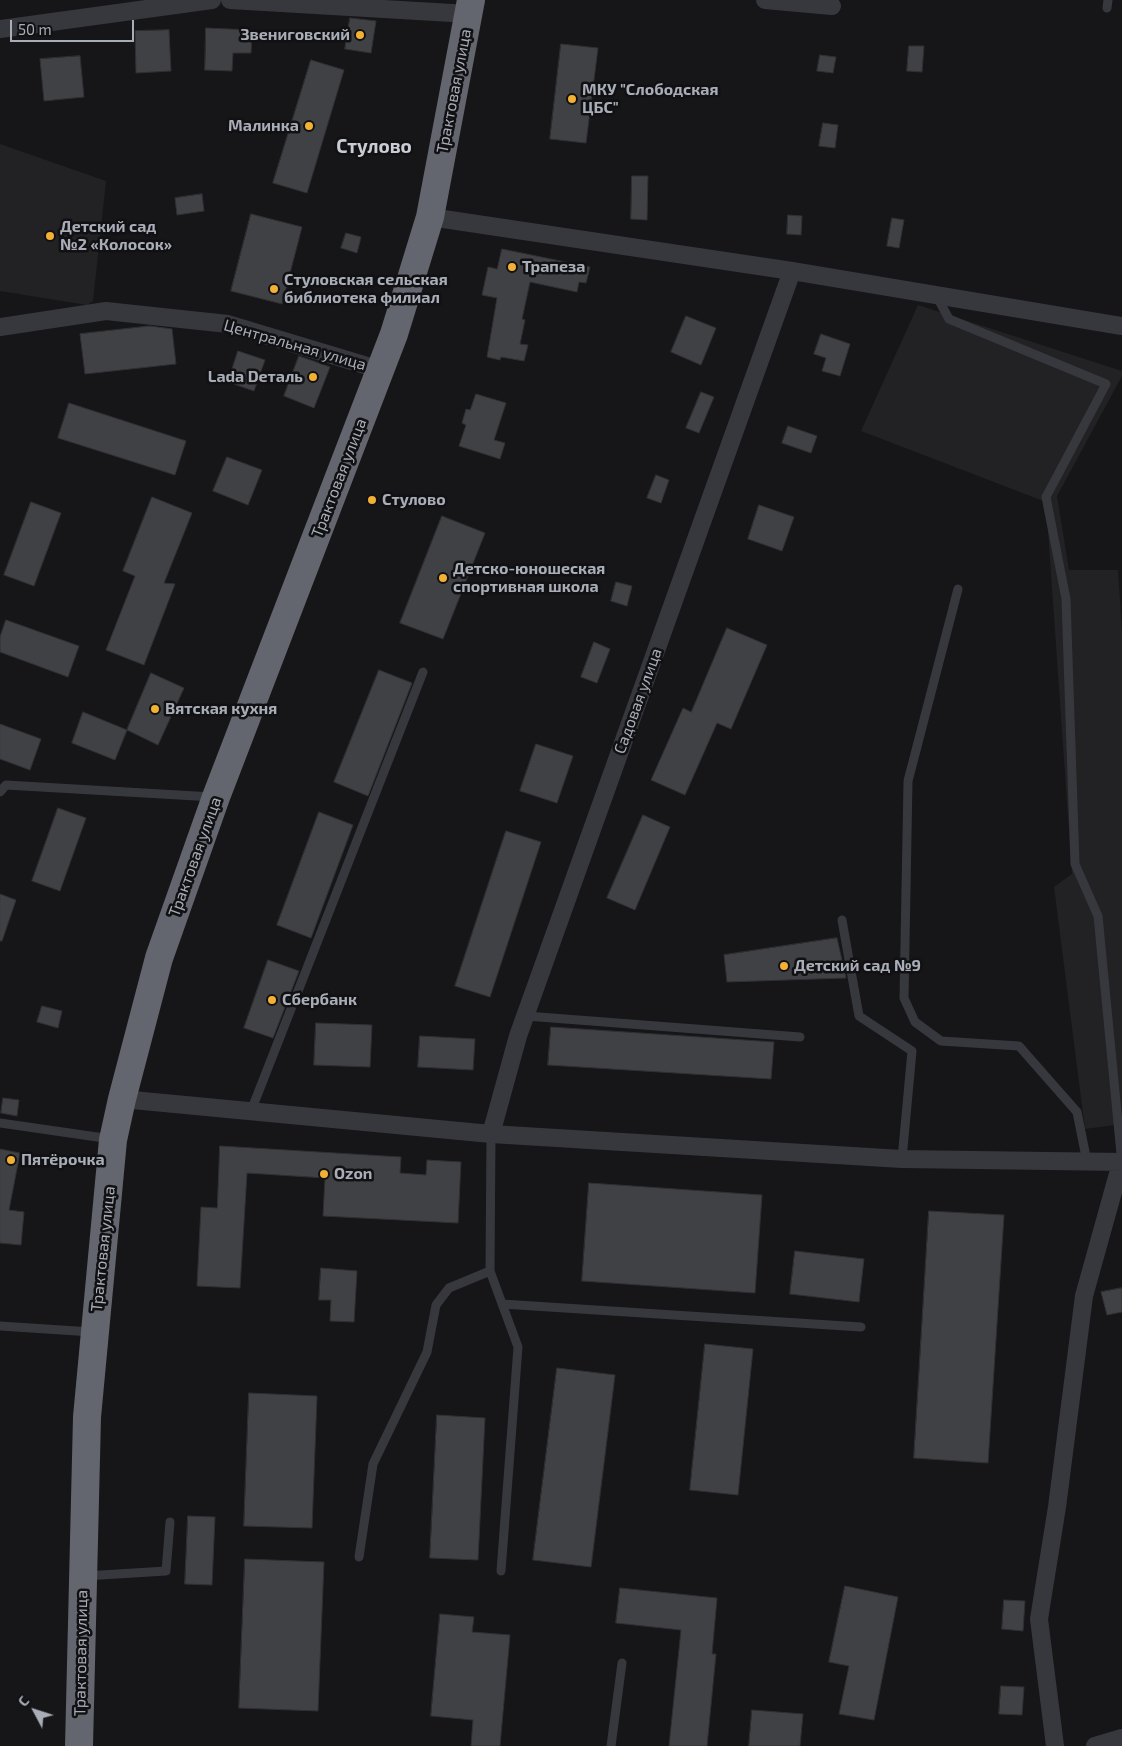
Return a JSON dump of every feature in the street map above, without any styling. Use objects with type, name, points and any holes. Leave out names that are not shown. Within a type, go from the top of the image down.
[{"type":"highway","name":"Трактовая улица","points":[[79,1746],[87,1418],[114,1140],[122,1098],[159,958],[216,797],[381,370],[430,217],[470,7]]},
{"type":"street","points":[[0,29],[212,0]]},
{"type":"street","points":[[230,0],[470,7]]},
{"type":"street","points":[[765,0],[832,6]]},
{"type":"street","points":[[430,217],[792,271],[1122,326]]},
{"type":"street","name":"Садовая улица","points":[[491,1134],[526,1016],[792,271]]},
{"type":"street","name":"Центральная улица","points":[[0,327],[106,311],[228,324],[381,370]]},
{"type":"street","points":[[122,1098],[491,1134],[902,1159],[1122,1163],[1084,1296],[1057,1507],[1039,1619],[1055,1746]]},
{"type":"street","points":[[1095,1746],[1122,1738]]},
{"type":"lane","points":[[935,295],[949,319],[1106,384],[1046,497],[1066,599],[1075,864],[1098,916],[1122,1163]]},
{"type":"lane","points":[[958,588],[908,781],[904,998],[916,1022],[941,1041],[1019,1046],[1077,1112],[1087,1162]]},
{"type":"lane","points":[[251,1111],[423,672]]},
{"type":"lane","points":[[0,792],[6,785],[216,797]]},
{"type":"lane","points":[[842,920],[859,1016],[912,1051],[902,1159]]},
{"type":"lane","points":[[526,1016],[800,1037]]},
{"type":"lane","points":[[0,1123],[114,1140]]},
{"type":"lane","points":[[491,1134],[490,1271],[518,1347],[501,1571]]},
{"type":"lane","points":[[359,1557],[373,1464],[427,1352],[436,1305],[450,1288],[490,1271]]},
{"type":"lane","points":[[502,1304],[860,1327]]},
{"type":"lane","points":[[0,1326],[94,1332]]},
{"type":"lane","points":[[83,1577],[166,1571],[170,1522]]},
{"type":"lane","points":[[611,1746],[622,1662]]},
{"type":"shaded area","name":"Детский сад №2 «Колосок»","points":[[0,144],[106,181],[93,301],[87,305],[0,291]]},
{"type":"shaded area","points":[[918,305],[1122,371],[1122,376],[1057,496],[1069,570],[1118,570],[1122,632],[1122,1124],[1085,1129],[1054,887],[1072,874],[1046,502],[861,431]]},
{"type":"building","name":"Звениговский","points":[[350,18],[376,21],[371,53],[345,49]]},
{"type":"building","points":[[206,28],[252,30],[251,53],[233,53],[232,71],[205,70]]},
{"type":"building","points":[[169,30],[171,71],[136,73],[135,31]]},
{"type":"building","points":[[561,44],[598,48],[586,143],[550,139]]},
{"type":"building","points":[[909,46],[924,46],[922,72],[907,71]]},
{"type":"building","points":[[820,55],[836,57],[833,73],[817,71]]},
{"type":"building","points":[[80,56],[84,97],[44,101],[40,59]]},
{"type":"building","name":"Малинка","points":[[311,60],[344,70],[307,193],[273,183]]},
{"type":"building","points":[[823,123],[838,125],[835,148],[819,146]]},
{"type":"building","points":[[632,176],[648,176],[647,220],[631,219]]},
{"type":"building","points":[[202,194],[204,211],[177,215],[175,198]]},
{"type":"building","points":[[251,214],[302,227],[282,304],[231,291]]},
{"type":"building","points":[[788,215],[802,216],[801,235],[787,234]]},
{"type":"building","points":[[892,218],[904,220],[899,248],[887,246]]},
{"type":"building","points":[[346,233],[361,237],[357,253],[341,248]]},
{"type":"building","points":[[502,249],[590,267],[586,283],[579,282],[577,292],[530,282],[522,319],[525,320],[520,344],[528,345],[524,361],[501,357],[500,360],[487,357],[497,298],[482,295],[488,267],[497,269]]},
{"type":"building","points":[[686,316],[716,328],[701,365],[671,352]]},
{"type":"building","points":[[150,326],[172,329],[176,364],[85,374],[80,334]]},
{"type":"building","points":[[821,334],[850,344],[840,376],[822,371],[826,358],[814,354]]},
{"type":"building","points":[[238,351],[265,360],[254,391],[228,382]]},
{"type":"building","points":[[299,356],[330,367],[314,408],[284,396]]},
{"type":"building","points":[[701,392],[714,397],[699,433],[686,428]]},
{"type":"building","points":[[476,394],[506,403],[494,440],[505,443],[500,459],[459,446],[466,425],[462,423],[466,409],[470,410]]},
{"type":"building","points":[[69,403],[186,441],[175,475],[58,438]]},
{"type":"building","points":[[788,426],[817,436],[811,453],[782,443]]},
{"type":"building","points":[[227,457],[262,470],[248,505],[213,491]]},
{"type":"building","points":[[656,475],[669,480],[661,503],[647,498]]},
{"type":"building","points":[[152,497],[192,513],[164,583],[175,584],[144,665],[106,650],[135,576],[123,571]]},
{"type":"building","points":[[31,502],[61,513],[34,586],[4,575]]},
{"type":"building","points":[[759,505],[794,517],[782,551],[748,539]]},
{"type":"building","name":"Детско-юношеская спортивная школа","points":[[442,516],[485,533],[443,639],[400,623]]},
{"type":"building","points":[[616,582],[632,586],[627,606],[611,601]]},
{"type":"building","points":[[6,620],[79,646],[68,677],[0,652],[0,637]]},
{"type":"building","points":[[727,628],[767,645],[731,729],[717,723],[685,795],[651,780],[683,708],[691,712]]},
{"type":"building","points":[[594,642],[610,649],[597,683],[581,677]]},
{"type":"building","points":[[379,670],[412,683],[368,796],[334,782]]},
{"type":"building","name":"Вятская кухня","points":[[151,673],[184,688],[158,745],[127,730]]},
{"type":"building","points":[[83,712],[127,730],[115,760],[72,743]]},
{"type":"building","points":[[0,724],[41,739],[30,770],[0,759]]},
{"type":"building","points":[[536,744],[573,756],[557,803],[520,791]]},
{"type":"building","points":[[58,808],[86,818],[60,891],[32,881]]},
{"type":"building","points":[[319,812],[353,825],[311,938],[277,925]]},
{"type":"building","points":[[643,815],[670,827],[635,910],[607,898]]},
{"type":"building","points":[[506,831],[541,842],[490,997],[455,986]]},
{"type":"building","points":[[0,894],[16,900],[2,941],[0,941]]},
{"type":"building","name":"Детский сад №9","points":[[837,938],[846,978],[727,982],[724,955]]},
{"type":"building","name":"Сбербанк","points":[[268,960],[299,971],[273,1038],[244,1028]]},
{"type":"building","points":[[42,1006],[62,1011],[58,1028],[37,1022]]},
{"type":"building","points":[[316,1023],[372,1025],[370,1067],[314,1065]]},
{"type":"building","points":[[551,1027],[774,1042],[771,1079],[548,1065]]},
{"type":"building","points":[[420,1036],[475,1039],[473,1070],[418,1067]]},
{"type":"building","points":[[3,1098],[19,1100],[17,1116],[1,1113]]},
{"type":"building","points":[[220,1146],[401,1157],[400,1173],[426,1175],[427,1160],[461,1162],[458,1223],[323,1216],[325,1178],[247,1173],[240,1288],[197,1286],[201,1207],[217,1208]]},
{"type":"building","points":[[0,1149],[20,1153],[9,1210],[24,1212],[21,1245],[0,1243]]},
{"type":"building","points":[[589,1183],[762,1195],[755,1293],[582,1281]]},
{"type":"building","points":[[929,1211],[1004,1215],[988,1463],[914,1458]]},
{"type":"building","points":[[795,1251],[864,1259],[859,1302],[790,1294]]},
{"type":"building","points":[[321,1268],[357,1271],[354,1322],[330,1321],[331,1300],[319,1300]]},
{"type":"building","points":[[1122,1288],[1122,1312],[1107,1315],[1101,1292]]},
{"type":"building","points":[[705,1344],[753,1349],[738,1495],[690,1490]]},
{"type":"building","points":[[557,1368],[615,1375],[591,1567],[533,1560]]},
{"type":"building","points":[[249,1393],[317,1396],[312,1528],[244,1526]]},
{"type":"building","points":[[437,1415],[485,1418],[478,1560],[430,1558]]},
{"type":"building","points":[[188,1516],[215,1517],[212,1585],[185,1584]]},
{"type":"building","points":[[245,1559],[324,1562],[318,1711],[239,1708]]},
{"type":"building","points":[[845,1586],[898,1597],[874,1720],[839,1714],[849,1666],[829,1662]]},
{"type":"building","points":[[620,1588],[717,1598],[712,1654],[716,1654],[707,1746],[669,1746],[681,1630],[616,1623]]},
{"type":"building","points":[[1004,1600],[1025,1601],[1023,1631],[1002,1629]]},
{"type":"building","points":[[440,1614],[474,1617],[472,1632],[510,1635],[500,1746],[471,1746],[473,1720],[431,1716]]},
{"type":"building","points":[[1001,1686],[1024,1687],[1022,1715],[999,1714]]},
{"type":"building","points":[[752,1710],[803,1714],[800,1746],[749,1746]]},
{"type":"place","name":"Звениговский","points":[[360,35]]},
{"type":"place","name":"МКУ \"Слободская ЦБС\"","points":[[572,99]]},
{"type":"place","name":"Малинка","points":[[309,126]]},
{"type":"place","name":"Детский сад №2 «Колосок»","points":[[50,236]]},
{"type":"place","name":"Трапеза","points":[[512,267]]},
{"type":"place","name":"Стуловская сельская библиотека филиал","points":[[274,289]]},
{"type":"place","name":"Lada Dеталь","points":[[313,377]]},
{"type":"place","name":"Стулово","points":[[372,500]]},
{"type":"place","name":"Детско-юношеская спортивная школа","points":[[443,578]]},
{"type":"place","name":"Вятская кухня","points":[[155,709]]},
{"type":"place","name":"Детский сад №9","points":[[784,966]]},
{"type":"place","name":"Сбербанк","points":[[272,1000]]},
{"type":"place","name":"Пятёрочка","points":[[11,1160]]},
{"type":"place","name":"Ozon","points":[[324,1174]]},
{"type":"district","name":"Стулово","points":[[374,147]]}]
